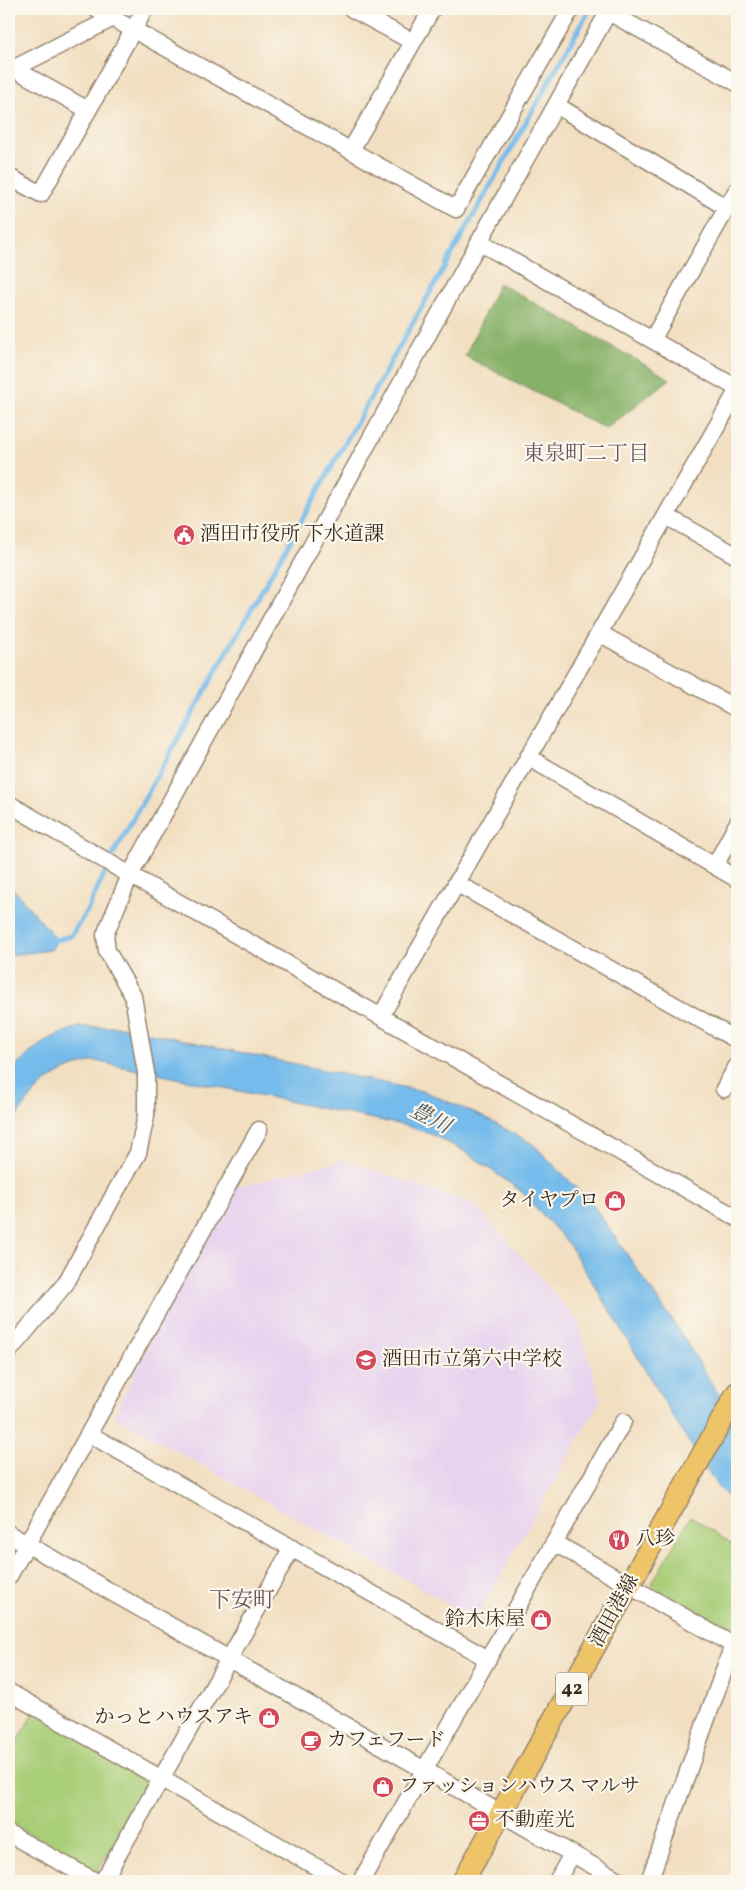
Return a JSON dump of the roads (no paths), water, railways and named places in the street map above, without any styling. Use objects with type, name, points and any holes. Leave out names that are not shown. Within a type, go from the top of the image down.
[{"type":"main road","name":"酒田港線","points":[[463,1881],[737,1393]]},
{"type":"street","points":[[96,9],[456,209],[571,9]]},
{"type":"street","points":[[9,177],[41,194],[145,9]]},
{"type":"street","points":[[352,9],[413,42]]},
{"type":"street","points":[[351,150],[432,9]]},
{"type":"street","points":[[9,1351],[66,1283],[138,1153],[146,1116],[146,1072],[134,996],[107,952],[105,935],[130,875],[607,10],[737,83]]},
{"type":"street","points":[[10,69],[113,18]]},
{"type":"street","points":[[10,69],[88,110]]},
{"type":"street","points":[[556,105],[727,208]]},
{"type":"street","points":[[652,340],[737,190]]},
{"type":"street","points":[[381,1016],[737,390],[479,242]]},
{"type":"street","points":[[666,516],[737,556]]},
{"type":"street","points":[[599,633],[737,709]]},
{"type":"street","points":[[528,758],[737,879]]},
{"type":"street","points":[[9,804],[130,875],[737,1218]]},
{"type":"street","points":[[715,866],[737,824]]},
{"type":"street","points":[[456,883],[737,1040]]},
{"type":"street","points":[[724,1089],[737,1066]]},
{"type":"street","points":[[9,1576],[259,1130]]},
{"type":"street","points":[[361,1881],[623,1422]]},
{"type":"street","points":[[89,1434],[488,1659]]},
{"type":"street","points":[[9,1534],[620,1881]]},
{"type":"street","points":[[555,1543],[733,1645],[649,1881]]},
{"type":"street","points":[[103,1881],[292,1548]]},
{"type":"street","points":[[9,1692],[341,1881]]},
{"type":"street","points":[[9,1834],[95,1881]]},
{"type":"street","points":[[558,1881],[572,1854]]},
{"type":"water","points":[[9,884],[57,940],[51,950],[9,955]]},
{"type":"water","name":"豊川","points":[[78,1027],[122,1027],[426,1092],[483,1117],[533,1144],[593,1205],[678,1329],[737,1424],[737,1506],[719,1488],[681,1430],[568,1243],[521,1191],[466,1152],[433,1135],[407,1126],[95,1061],[66,1070],[44,1084],[9,1128],[9,1074],[25,1057],[47,1040]]},
{"type":"waterway","points":[[52,941],[71,936],[88,909],[116,849],[590,9]]},
{"type":"place","name":"酒田市役所 下水道課","points":[[184,535]]},
{"type":"place","name":"タイヤプロ","points":[[615,1201]]},
{"type":"place","name":"酒田市立第六中学校","points":[[366,1360]]},
{"type":"place","name":"八珍","points":[[619,1540]]},
{"type":"place","name":"鈴木床屋","points":[[541,1620]]},
{"type":"place","name":"かっとハウスアキ","points":[[269,1718]]},
{"type":"place","name":"カフェフード","points":[[311,1741]]},
{"type":"place","name":"ファッションハウス マルサ","points":[[383,1787]]},
{"type":"place","name":"不動産光","points":[[479,1821]]},
{"type":"district","name":"東泉町二丁目","points":[[586,454]]},
{"type":"district","name":"下安町","points":[[242,1601]]}]
